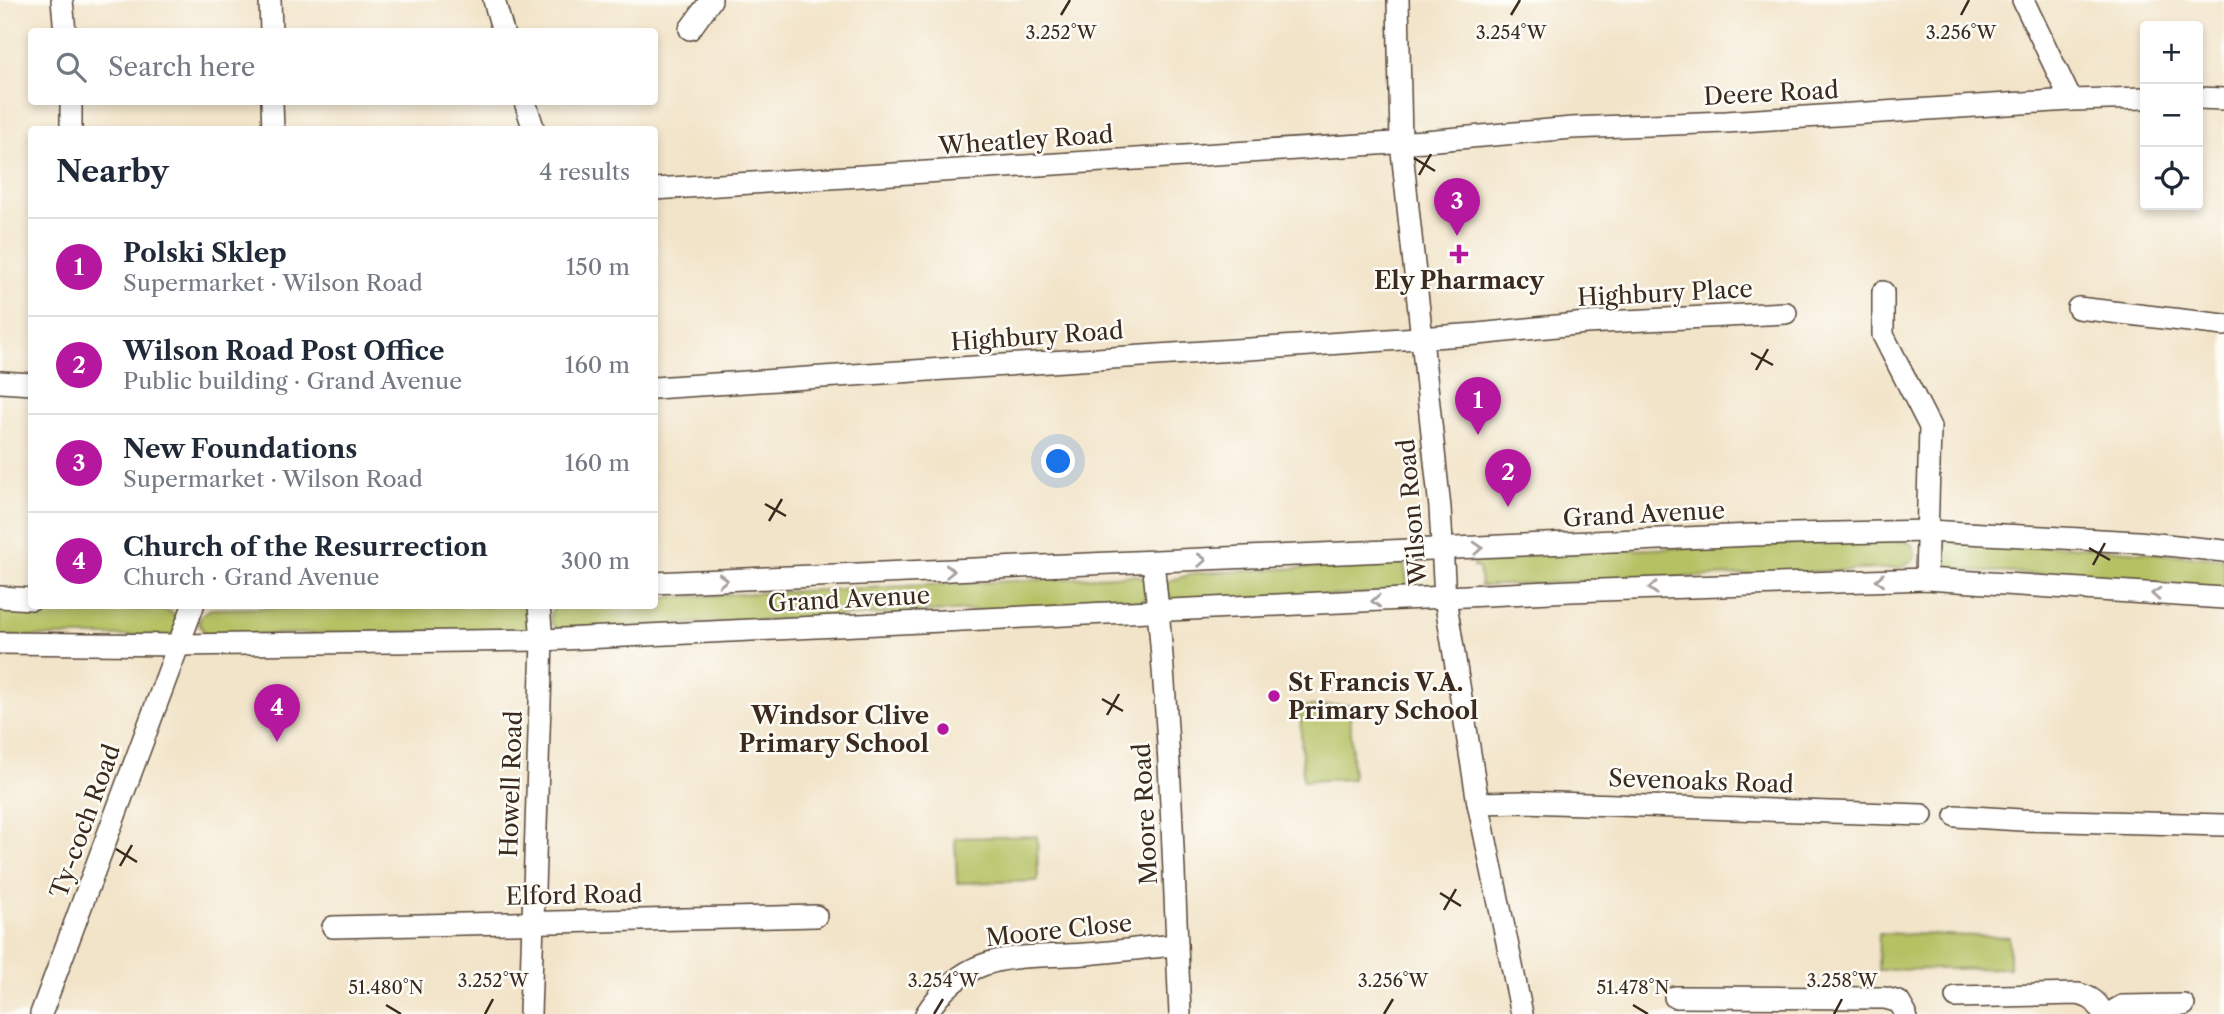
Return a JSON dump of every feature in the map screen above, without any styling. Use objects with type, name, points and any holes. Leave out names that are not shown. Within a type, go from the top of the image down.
[{"type":"street","points":[[62,0],[65,28]]},
{"type":"street","points":[[270,0],[271,28]]},
{"type":"street","points":[[494,0],[502,28]]},
{"type":"street","points":[[690,29],[711,0]]},
{"type":"street","name":"Wilson Road","points":[[1398,0],[1401,142],[1440,508],[1445,597],[1478,803],[1522,1014]]},
{"type":"street","points":[[2023,0],[2071,100]]},
{"type":"street","name":"Deere Road","points":[[1401,142],[1572,128],[2140,98]]},
{"type":"street","points":[[2203,98],[2224,99]]},
{"type":"street","points":[[71,105],[71,126]]},
{"type":"street","points":[[272,105],[273,126]]},
{"type":"street","points":[[526,105],[533,126]]},
{"type":"street","name":"Wheatley Road","points":[[658,189],[1401,142]]},
{"type":"street","points":[[1884,292],[1883,335],[1930,427],[1926,579]]},
{"type":"street","points":[[2078,308],[2224,325]]},
{"type":"street","name":"Highbury Place","points":[[1422,337],[1586,323],[1786,313]]},
{"type":"street","name":"Highbury Road","points":[[658,387],[1422,337]]},
{"type":"street","points":[[0,382],[28,384]]},
{"type":"street","name":"Grand Avenue","points":[[658,583],[1752,535],[1928,531],[2138,542],[2224,551]]},
{"type":"street","points":[[1153,562],[1158,611]]},
{"type":"street","name":"Grand Avenue","points":[[0,643],[179,645],[541,640],[1572,591],[1926,579],[2224,598]]},
{"type":"street","points":[[0,597],[28,599]]},
{"type":"street","points":[[179,645],[192,609]]},
{"type":"street","points":[[539,609],[541,640]]},
{"type":"street","name":"Moore Road","points":[[1158,611],[1172,811],[1180,1014]]},
{"type":"street","name":"Howell Road","points":[[530,1014],[541,640]]},
{"type":"street","name":"Ty-coch Road","points":[[41,1014],[179,645]]},
{"type":"street","name":"Sevenoaks Road","points":[[1478,803],[1922,815]]},
{"type":"street","points":[[1956,816],[2224,825]]},
{"type":"street","name":"Elford Road","points":[[333,927],[816,916]]},
{"type":"street","name":"Moore Close","points":[[926,1014],[938,995],[950,983],[977,966],[1011,957],[1086,954],[1177,945]]},
{"type":"street","points":[[1956,997],[1993,989],[2078,994],[2088,997],[2106,1014],[2122,1006],[2185,1005]]},
{"type":"street","points":[[1675,997],[1720,1006],[1885,998],[1899,1002],[1906,1014]]},
{"type":"green space","points":[[1907,541],[1914,547],[1915,558],[1900,568],[1481,586],[1479,568],[1473,567],[1475,558],[1691,547]]},
{"type":"green space","points":[[1945,542],[2081,547],[2224,559],[2224,590],[2142,581],[1947,569],[1939,566],[1936,561],[1937,549]]},
{"type":"green space","points":[[1404,563],[1409,592],[1177,602],[1171,599],[1166,588],[1168,581],[1196,573]]},
{"type":"green space","points":[[1136,575],[1146,580],[1147,597],[1142,602],[557,630],[550,618],[553,609],[658,609],[658,598]]},
{"type":"green space","points":[[0,607],[166,610],[174,615],[177,622],[174,633],[170,636],[0,636]]},
{"type":"green space","points":[[211,609],[527,609],[531,619],[523,631],[205,635],[199,623],[200,616]]},
{"type":"green space","points":[[1350,705],[1353,779],[1303,781],[1300,707]]},
{"type":"green space","points":[[1037,836],[1038,881],[957,883],[955,838]]},
{"type":"green space","points":[[1879,933],[2009,937],[2009,968],[1878,970]]},
{"type":"place","name":"New Foundations","points":[[1457,236]]},
{"type":"place","name":"Ely Pharmacy","points":[[1459,254]]},
{"type":"place","name":"Polski Sklep","points":[[1478,435]]},
{"type":"place","name":"Wilson Road Post Office","points":[[1508,507]]},
{"type":"place","name":"St Francis V.A. Primary School","points":[[1274,696]]},
{"type":"place","name":"Windsor Clive Primary School","points":[[943,729]]},
{"type":"place","name":"Church of the Resurrection","points":[[277,742]]}]
